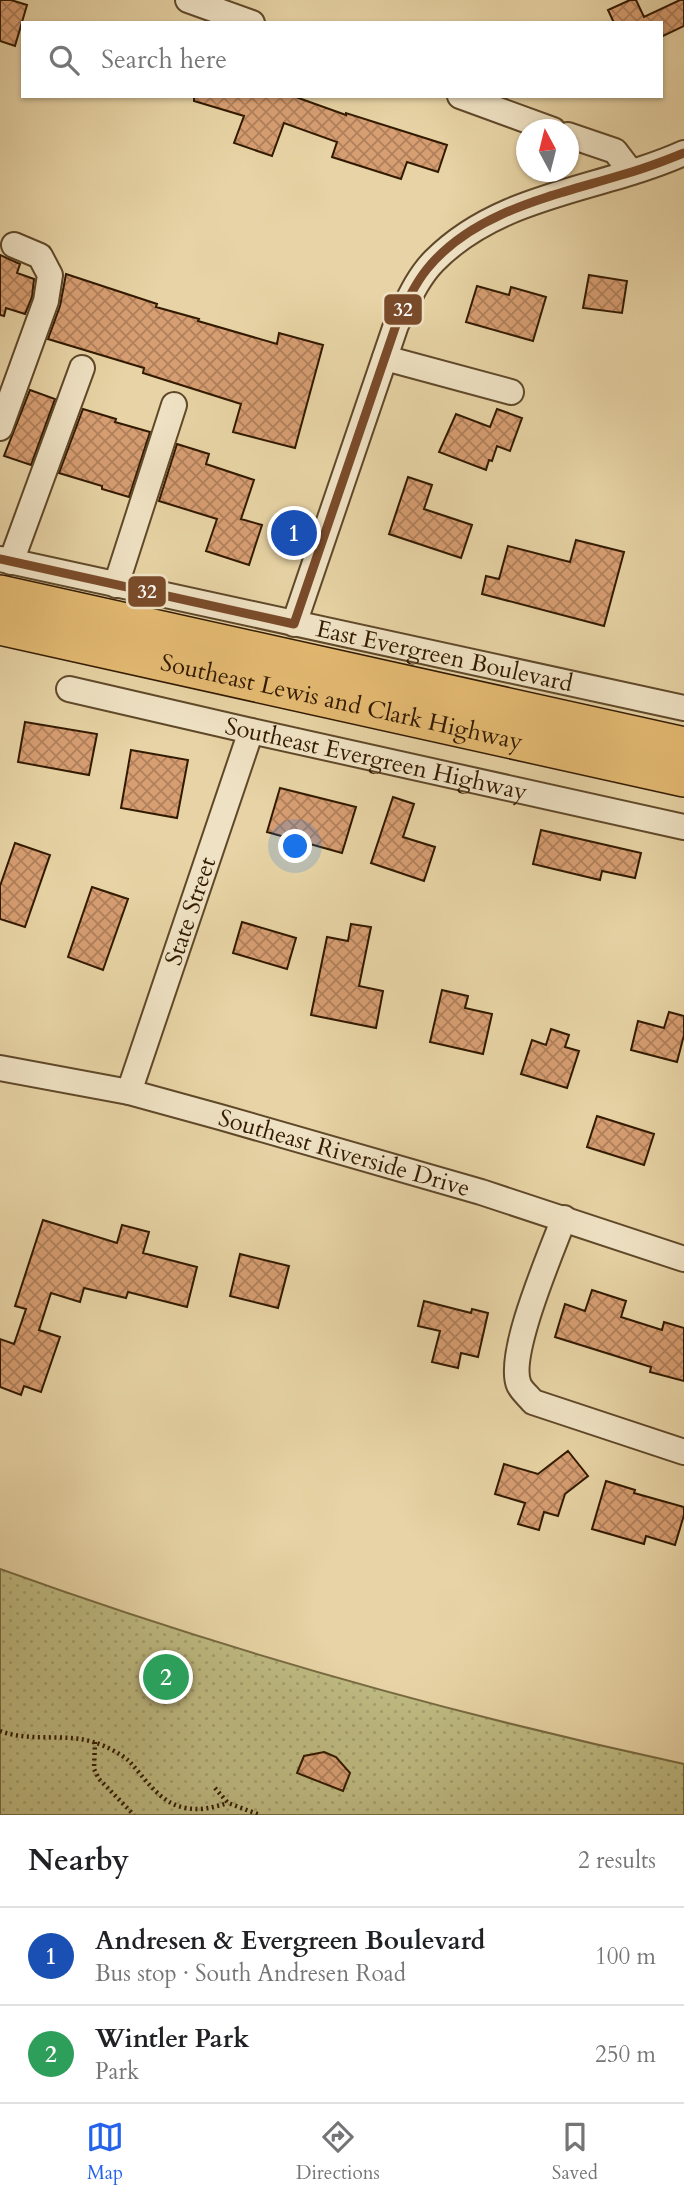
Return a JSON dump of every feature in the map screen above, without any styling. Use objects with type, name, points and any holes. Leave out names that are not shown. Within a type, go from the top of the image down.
[{"type":"highway","name":"Southeast Lewis and Clark Highway","points":[[4,572],[684,746]]},
{"type":"highway","name":"Southeast Lewis and Clark Highway","points":[[0,626],[684,778]]},
{"type":"street","points":[[188,0],[246,21]]},
{"type":"street","points":[[465,98],[523,119]]},
{"type":"street","points":[[579,138],[615,151],[631,172]]},
{"type":"street","points":[[294,624],[396,325],[414,289],[433,261],[465,235],[523,205],[662,163],[684,153]]},
{"type":"street","points":[[0,428],[46,301],[50,275],[40,256],[14,245]]},
{"type":"street","points":[[385,358],[511,392]]},
{"type":"street","points":[[4,572],[82,368]]},
{"type":"street","points":[[116,585],[174,405]]},
{"type":"street","name":"East Evergreen Boulevard","points":[[4,572],[116,585],[684,708]]},
{"type":"street","name":"Southeast Evergreen Highway","points":[[69,689],[684,827]]},
{"type":"street","name":"State Street","points":[[129,1092],[251,731]]},
{"type":"street","name":"Southeast Riverside Drive","points":[[0,1068],[129,1092],[362,1157],[564,1218],[684,1259]]},
{"type":"street","points":[[564,1218],[521,1338],[517,1367],[519,1386],[533,1402],[684,1452]]},
{"type":"path","points":[[0,1731],[38,1739],[69,1738],[95,1742],[126,1759],[164,1799],[183,1808],[205,1809],[228,1803]]},
{"type":"path","points":[[95,1742],[94,1769],[99,1779],[134,1815]]},
{"type":"path","points":[[215,1788],[228,1803],[260,1815]]},
{"type":"shaded area","points":[[0,1569],[169,1627],[339,1678],[511,1724],[684,1764],[684,1815],[0,1815]]},
{"type":"building","points":[[0,0],[27,5],[15,46],[0,41]]},
{"type":"building","points":[[636,0],[644,17],[684,0],[684,26],[663,36],[663,21],[613,21],[608,10]]},
{"type":"building","points":[[194,98],[299,98],[447,145],[438,172],[407,162],[401,179],[332,157],[337,142],[284,123],[272,156],[234,143],[244,116],[194,101]]},
{"type":"building","points":[[0,255],[20,264],[17,273],[34,279],[32,297],[25,314],[6,308],[4,316],[0,315]]},
{"type":"building","points":[[66,274],[157,304],[156,307],[199,319],[198,321],[277,344],[279,333],[323,345],[295,448],[233,432],[241,404],[143,373],[144,368],[48,339],[60,306]]},
{"type":"building","points":[[589,275],[627,281],[622,313],[583,308]]},
{"type":"building","points":[[477,286],[509,295],[511,287],[546,297],[533,341],[466,322]]},
{"type":"building","points":[[30,390],[55,399],[31,465],[4,456]]},
{"type":"building","points":[[83,409],[150,432],[129,497],[59,473]]},
{"type":"building","points":[[497,409],[522,418],[510,451],[497,446],[486,470],[439,452],[456,414],[490,427]]},
{"type":"building","points":[[177,444],[209,454],[206,464],[254,480],[241,519],[262,525],[249,565],[206,551],[217,519],[159,501]]},
{"type":"building","points":[[408,477],[432,485],[424,509],[472,525],[461,558],[389,534]]},
{"type":"building","points":[[576,540],[624,552],[604,626],[482,594],[486,576],[499,579],[508,546],[570,562]]},
{"type":"building","points":[[25,722],[97,734],[89,775],[18,762]]},
{"type":"building","points":[[131,750],[188,760],[177,818],[121,808]]},
{"type":"building","points":[[280,788],[356,807],[342,853],[267,832]]},
{"type":"building","points":[[393,797],[414,804],[403,837],[435,847],[424,881],[371,863]]},
{"type":"building","points":[[541,830],[641,853],[635,878],[602,871],[600,880],[533,864]]},
{"type":"building","points":[[15,843],[50,855],[25,927],[0,919],[0,886]]},
{"type":"building","points":[[92,887],[128,899],[103,970],[68,957]]},
{"type":"building","points":[[242,922],[296,938],[287,969],[233,953]]},
{"type":"building","points":[[351,924],[371,927],[359,986],[383,991],[376,1028],[311,1015],[327,937],[348,941]]},
{"type":"building","points":[[442,990],[468,996],[465,1008],[492,1014],[483,1054],[430,1042]]},
{"type":"building","points":[[669,1012],[684,1016],[684,1035],[677,1062],[631,1050],[638,1021],[664,1028]]},
{"type":"building","points":[[551,1029],[569,1035],[565,1047],[579,1051],[567,1088],[521,1074],[532,1040],[546,1045]]},
{"type":"building","points":[[597,1116],[654,1134],[644,1165],[587,1147]]},
{"type":"building","points":[[43,1220],[117,1243],[122,1225],[149,1232],[143,1253],[197,1267],[187,1307],[128,1292],[126,1298],[84,1288],[80,1302],[51,1293],[39,1330],[60,1337],[41,1392],[24,1386],[21,1395],[0,1387],[0,1339],[14,1344],[26,1309],[15,1306]]},
{"type":"building","points":[[240,1254],[289,1266],[278,1308],[230,1296]]},
{"type":"building","points":[[592,1290],[626,1301],[621,1317],[662,1330],[664,1322],[684,1328],[684,1381],[650,1372],[651,1367],[555,1337],[565,1304],[585,1311]]},
{"type":"building","points":[[424,1301],[471,1313],[472,1309],[488,1313],[478,1357],[461,1353],[458,1368],[432,1362],[440,1331],[418,1326]]},
{"type":"building","points":[[568,1451],[588,1476],[565,1494],[558,1516],[544,1512],[539,1530],[518,1524],[525,1503],[495,1494],[504,1464],[538,1474]]},
{"type":"building","points":[[606,1481],[635,1490],[634,1493],[684,1507],[675,1545],[646,1536],[644,1544],[592,1529]]},
{"type":"building","points":[[324,1752],[336,1757],[350,1773],[343,1791],[297,1773],[304,1756]]},
{"type":"transit line","name":"32","points":[[294,624],[396,325],[427,269],[446,249],[490,220],[541,199],[684,153]]},
{"type":"transit line","name":"32","points":[[0,559],[294,624]]},
{"type":"place","name":"Andresen & Evergreen Boulevard","points":[[294,533]]},
{"type":"place","name":"Wintler Park","points":[[166,1677]]}]
